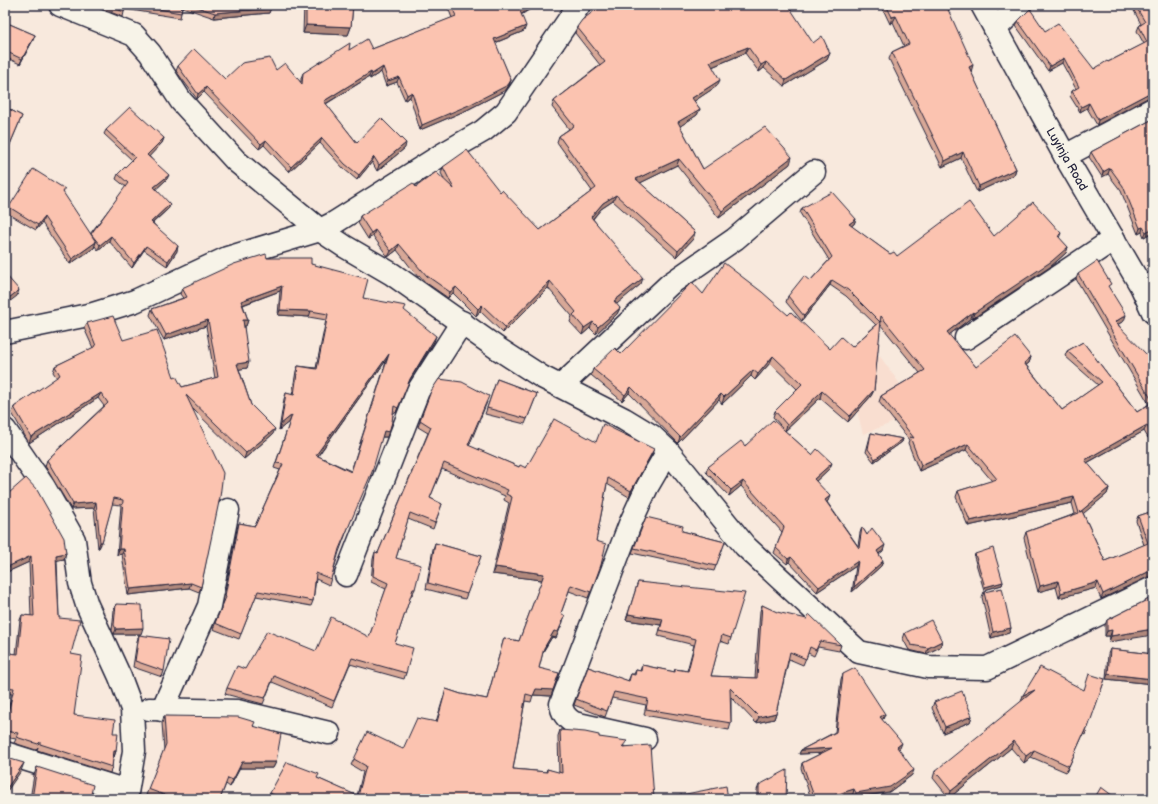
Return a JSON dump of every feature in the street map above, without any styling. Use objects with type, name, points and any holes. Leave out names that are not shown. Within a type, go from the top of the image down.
[{"type":"street","points":[[60,5],[134,35],[150,53],[180,101],[236,160],[320,230],[392,274],[542,377],[624,419],[652,436],[668,451],[745,546],[859,652],[928,667],[987,668],[1153,588]]},
{"type":"street","points":[[5,332],[93,314],[135,301],[227,258],[320,230],[489,126],[506,112],[522,90],[538,62],[579,5]]},
{"type":"street","name":"Luyinja Road","points":[[982,5],[1065,156],[1141,286],[1153,312]]},
{"type":"street","points":[[995,28],[1020,5]]},
{"type":"street","points":[[1065,156],[1153,109]]},
{"type":"street","points":[[561,386],[670,284],[740,235],[814,172]]},
{"type":"street","points":[[966,338],[1114,239]]},
{"type":"street","points":[[346,576],[418,391],[462,322]]},
{"type":"street","points":[[5,430],[44,487],[74,540],[80,583],[87,605],[120,678],[132,709],[134,750],[127,795],[5,753]]},
{"type":"street","points":[[645,740],[574,723],[562,712],[561,704],[627,531],[647,487],[668,451]]},
{"type":"street","points":[[162,710],[209,606],[228,510]]},
{"type":"street","points":[[132,709],[237,711],[329,733]]},
{"type":"shaded area","points":[[879,355],[920,412],[863,434],[847,373]]},
{"type":"building","points":[[107,5],[125,5],[124,12]]},
{"type":"building","points":[[135,5],[182,5],[181,13]]},
{"type":"building","points":[[191,5],[271,5],[271,8],[215,13]]},
{"type":"building","points":[[306,5],[353,5],[351,27],[306,25]]},
{"type":"building","points":[[451,5],[531,5],[520,11],[526,26],[494,39],[511,80],[508,85],[469,105],[422,125],[412,92],[407,95],[399,77],[388,81],[383,67],[372,74],[371,72],[324,101],[357,143],[381,118],[406,143],[379,165],[374,157],[359,175],[345,164],[322,138],[291,167],[266,140],[261,144],[206,87],[198,94],[178,66],[194,49],[225,79],[242,63],[270,58],[276,70],[285,63],[302,84],[303,73],[350,43],[349,50],[367,39],[372,49],[456,16]]},
{"type":"building","points":[[602,5],[788,5],[813,43],[822,36],[830,53],[786,80],[766,62],[761,65],[748,47],[710,62],[720,80],[692,98],[700,109],[678,122],[703,169],[765,127],[792,157],[722,211],[679,159],[636,179],[695,232],[678,251],[616,195],[603,203],[591,217],[643,278],[614,301],[620,308],[598,327],[593,322],[584,328],[573,315],[576,312],[550,281],[505,327],[482,305],[478,309],[456,287],[450,292],[427,276],[399,244],[391,251],[375,230],[371,233],[360,216],[413,183],[416,187],[436,172],[454,189],[443,167],[467,150],[500,192],[502,190],[540,230],[596,188],[559,136],[574,126],[554,101],[605,62],[577,27],[582,20]]},
{"type":"building","points":[[886,5],[946,5],[973,65],[969,67],[1016,169],[979,186],[963,152],[945,161],[892,52],[909,44],[896,16],[892,17]]},
{"type":"building","points":[[1135,5],[1153,5],[1153,91],[1098,120],[1089,103],[1081,107],[1072,91],[1079,87],[1064,58],[1050,66],[1018,21],[1030,9],[1045,31],[1058,23],[1094,69],[1107,61],[1108,62],[1147,42],[1139,26],[1145,22]]},
{"type":"building","points":[[5,22],[35,35],[22,59],[5,51]]},
{"type":"building","points":[[5,107],[22,116],[8,149],[5,147]]},
{"type":"building","points":[[130,107],[164,138],[147,155],[169,175],[154,187],[170,204],[151,222],[178,246],[168,261],[146,246],[134,263],[111,236],[100,245],[91,234],[128,183],[118,174],[135,157],[106,130]]},
{"type":"building","points":[[1153,119],[1153,228],[1146,232],[1143,227],[1140,228],[1123,186],[1110,168],[1103,172],[1091,152]]},
{"type":"building","points":[[33,169],[65,189],[63,192],[96,242],[72,259],[44,217],[38,225],[9,207]]},
{"type":"building","points":[[832,192],[856,219],[849,224],[890,254],[894,252],[897,256],[969,202],[994,236],[1033,202],[1061,233],[1058,236],[1068,247],[1052,261],[974,313],[973,312],[947,332],[976,367],[1015,337],[1031,357],[1024,363],[1062,410],[1102,382],[1067,351],[1083,342],[1137,412],[1153,402],[1153,431],[1150,433],[1147,425],[1085,460],[1109,488],[1080,512],[1082,511],[1105,561],[1148,543],[1138,516],[1153,511],[1153,571],[1150,571],[1103,594],[1098,582],[1061,593],[1058,581],[1040,586],[1026,532],[1079,513],[1074,497],[970,521],[958,491],[997,479],[968,444],[921,465],[910,437],[914,438],[881,396],[925,370],[881,316],[880,322],[848,290],[832,280],[804,316],[788,296],[804,276],[810,281],[832,257],[802,208]]},
{"type":"building","points":[[266,254],[267,258],[311,258],[311,264],[368,279],[363,298],[406,306],[404,310],[436,336],[410,379],[398,408],[394,406],[389,432],[384,431],[372,472],[339,549],[331,579],[316,573],[313,601],[258,591],[241,634],[215,623],[226,597],[239,523],[255,526],[283,464],[276,463],[292,415],[281,424],[286,393],[294,395],[298,366],[317,369],[328,314],[311,311],[280,310],[282,286],[241,301],[248,320],[243,320],[249,362],[237,364],[251,405],[275,429],[246,453],[186,395],[223,473],[220,497],[201,587],[191,583],[130,589],[124,549],[119,549],[123,500],[114,498],[102,542],[100,542],[96,502],[73,504],[47,460],[108,403],[101,393],[31,437],[14,407],[60,375],[55,366],[96,346],[87,323],[113,316],[123,340],[157,330],[174,377],[176,376],[182,387],[218,377],[208,320],[166,335],[152,309],[187,297],[182,288],[234,264]],"holes":[[[389,354],[351,472],[316,455]]]},
{"type":"building","points":[[1097,261],[1111,284],[1108,286],[1126,315],[1115,322],[1148,356],[1153,374],[1153,402],[1078,274]]},
{"type":"building","points":[[724,263],[762,292],[788,315],[791,312],[830,349],[841,337],[852,347],[881,321],[874,390],[850,416],[822,391],[787,425],[775,411],[802,384],[773,356],[758,374],[753,370],[724,397],[721,394],[680,437],[631,387],[625,395],[593,369],[615,348],[621,354],[692,282],[703,294]]},
{"type":"building","points":[[6,275],[19,290],[5,301],[5,276]]},
{"type":"building","points":[[439,379],[462,382],[489,396],[468,445],[519,467],[520,465],[526,468],[554,419],[596,442],[603,424],[654,449],[631,491],[608,478],[596,541],[606,544],[601,565],[591,592],[571,585],[561,613],[565,616],[558,632],[554,631],[544,648],[539,668],[559,673],[553,690],[536,689],[533,696],[526,694],[513,769],[547,772],[547,769],[562,773],[560,730],[585,732],[599,735],[599,737],[627,741],[622,747],[650,745],[654,799],[282,799],[270,793],[287,762],[319,774],[317,778],[358,796],[366,766],[354,759],[367,732],[403,749],[417,718],[437,722],[446,689],[461,694],[487,699],[504,638],[519,641],[544,574],[495,567],[512,497],[506,494],[508,490],[444,463],[430,498],[442,504],[435,523],[410,513],[396,558],[421,565],[415,589],[413,589],[395,643],[413,648],[406,673],[352,658],[334,701],[274,676],[265,698],[227,688],[237,666],[245,669],[267,631],[316,651],[331,617],[369,637],[388,583],[373,576],[375,552],[378,553],[431,427],[420,420],[431,391]]},
{"type":"building","points":[[497,379],[537,394],[527,419],[487,408]]},
{"type":"building","points":[[773,420],[812,455],[817,449],[832,463],[814,479],[830,496],[825,500],[859,548],[862,527],[867,535],[872,528],[885,545],[877,551],[883,561],[854,587],[858,561],[819,587],[791,557],[788,559],[776,548],[784,527],[743,481],[731,490],[708,467],[741,441],[745,446]]},
{"type":"building","points":[[871,433],[903,439],[875,459],[868,449]]},
{"type":"building","points":[[26,478],[37,490],[64,538],[66,553],[56,555],[59,618],[80,620],[71,654],[82,656],[74,715],[115,720],[113,733],[118,733],[112,767],[40,744],[40,742],[38,744],[16,737],[18,733],[5,731],[5,725],[14,688],[5,687],[9,653],[18,654],[22,615],[34,616],[31,556],[5,568],[5,486],[9,493]]},
{"type":"building","points":[[646,517],[683,526],[682,531],[725,542],[716,566],[634,548]]},
{"type":"building","points":[[435,543],[481,556],[467,594],[428,583]]},
{"type":"building","points":[[993,548],[1003,582],[985,587],[975,554]]},
{"type":"building","points":[[638,582],[745,593],[731,638],[722,635],[711,676],[757,678],[762,605],[777,612],[807,619],[809,614],[841,645],[820,641],[816,650],[810,647],[806,659],[790,652],[776,713],[759,717],[730,688],[731,723],[646,709],[648,699],[614,692],[607,711],[576,699],[588,667],[629,681],[631,674],[635,675],[636,670],[641,671],[642,665],[675,672],[675,669],[688,671],[696,639],[660,630],[663,619],[628,614]]},
{"type":"building","points":[[1002,588],[1011,628],[993,632],[984,592]]},
{"type":"building","points":[[1153,597],[1153,629],[1111,636],[1112,630],[1107,631],[1107,620]]},
{"type":"building","points":[[116,604],[142,605],[143,628],[116,629],[114,625]]},
{"type":"building","points":[[931,620],[942,641],[928,648],[911,645],[905,633]]},
{"type":"building","points":[[139,635],[169,639],[164,671],[135,661]]},
{"type":"building","points":[[1110,649],[1153,654],[1153,679],[1108,674]]},
{"type":"building","points":[[1040,667],[1084,690],[1089,674],[1105,679],[1088,728],[1086,728],[1069,766],[1034,750],[1026,756],[1014,741],[951,791],[935,771],[1035,690],[1023,695]]},
{"type":"building","points":[[855,668],[885,714],[880,717],[902,743],[897,747],[914,770],[890,787],[856,793],[854,789],[829,797],[815,799],[802,763],[832,748],[801,750],[836,732],[843,674]]},
{"type":"building","points":[[962,691],[972,716],[945,727],[934,702]]},
{"type":"building","points":[[164,716],[238,717],[255,722],[253,726],[281,734],[276,762],[242,762],[233,780],[228,778],[220,799],[175,799],[148,789],[166,744]]},
{"type":"building","points":[[7,758],[24,763],[5,791],[5,764]]},
{"type":"building","points":[[37,767],[93,785],[90,799],[32,799]]},
{"type":"building","points":[[787,770],[786,799],[759,799],[759,785]]},
{"type":"building","points":[[726,786],[728,799],[661,799]]},
{"type":"building","points":[[1101,787],[1117,799],[1094,799]]}]
